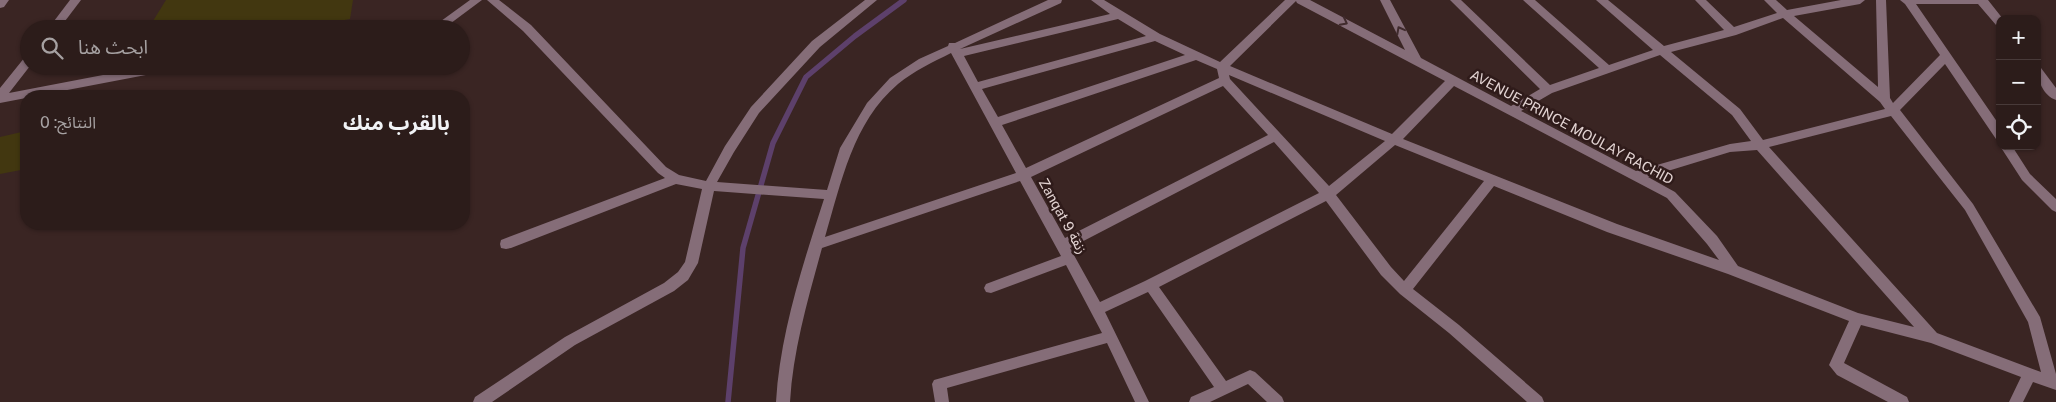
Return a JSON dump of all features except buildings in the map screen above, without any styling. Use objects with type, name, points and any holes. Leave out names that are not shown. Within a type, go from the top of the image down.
[{"type":"street","points":[[0,4],[4,0]]},
{"type":"street","points":[[61,20],[76,0]]},
{"type":"street","points":[[448,20],[477,0]]},
{"type":"street","points":[[492,0],[527,28],[662,170],[676,179],[709,186],[832,195]]},
{"type":"street","points":[[480,402],[570,342],[669,287],[684,276],[696,249],[699,227],[709,186],[729,149],[750,118],[781,80],[816,44],[872,0]]},
{"type":"street","points":[[783,402],[784,382],[795,324],[816,245],[846,148],[872,106],[894,82],[923,62],[955,50],[1057,0]]},
{"type":"street","points":[[1096,0],[1156,37],[1196,56],[1491,181],[1612,228],[1732,270],[1857,318],[1932,337],[2054,382]]},
{"type":"street","points":[[1222,67],[1291,0]]},
{"type":"street","name":"AVENUE PRINCE MOULAY RACHID","points":[[1301,0],[1513,110],[1671,195],[1712,240],[1732,270]]},
{"type":"street","points":[[1385,0],[1416,60]]},
{"type":"street","points":[[1455,0],[1548,90]]},
{"type":"street","points":[[1528,0],[1608,70]]},
{"type":"street","points":[[1601,0],[1664,50],[1736,112],[1760,145],[1932,337]]},
{"type":"street","points":[[1700,0],[1732,32]]},
{"type":"street","points":[[1769,0],[1884,99],[1969,207],[2035,321],[2054,382]]},
{"type":"street","points":[[1513,110],[1548,90],[1664,50],[1732,32],[1784,14],[1860,0]]},
{"type":"street","points":[[1881,0],[1884,99]]},
{"type":"street","points":[[1905,0],[1982,0],[1996,17]]},
{"type":"street","points":[[1909,1],[1996,130]]},
{"type":"street","points":[[955,50],[1119,15]]},
{"type":"street","points":[[974,87],[1156,37]]},
{"type":"street","name":"Zanqat 9 زنقة","points":[[955,50],[1097,308],[1142,402]]},
{"type":"street","points":[[1636,176],[1730,148],[1760,145],[1892,111],[1947,55]]},
{"type":"street","points":[[994,123],[1196,56]]},
{"type":"street","points":[[1222,67],[1225,80],[1328,194],[1386,271],[1405,290],[1537,402]]},
{"type":"street","points":[[0,97],[20,71]]},
{"type":"street","points":[[39,90],[122,75]]},
{"type":"street","points":[[2041,76],[2056,96]]},
{"type":"street","points":[[816,245],[1023,175],[1225,80]]},
{"type":"street","points":[[1097,308],[1150,286],[1328,194],[1394,140],[1452,80]]},
{"type":"street","points":[[0,97],[20,93]]},
{"type":"street","points":[[1062,246],[1276,136]]},
{"type":"street","points":[[2009,150],[2026,177],[2056,206]]},
{"type":"street","points":[[506,244],[676,179]]},
{"type":"street","points":[[1405,290],[1491,181]]},
{"type":"street","points":[[991,288],[1069,258]]},
{"type":"street","points":[[1150,286],[1224,388]]},
{"type":"street","points":[[1857,318],[1836,364],[1842,371],[1902,402]]},
{"type":"street","points":[[942,402],[939,384],[1111,336]]},
{"type":"street","points":[[2016,402],[2030,372]]},
{"type":"street","points":[[1196,402],[1250,376],[1277,402]]},
{"type":"shaded area","points":[[166,0],[353,0],[350,19],[345,20],[154,20]]},
{"type":"shaded area","points":[[20,132],[20,170],[0,174],[0,137]]},
{"type":"waterway","points":[[728,402],[743,248],[773,143],[806,77],[855,36],[904,0]]}]
